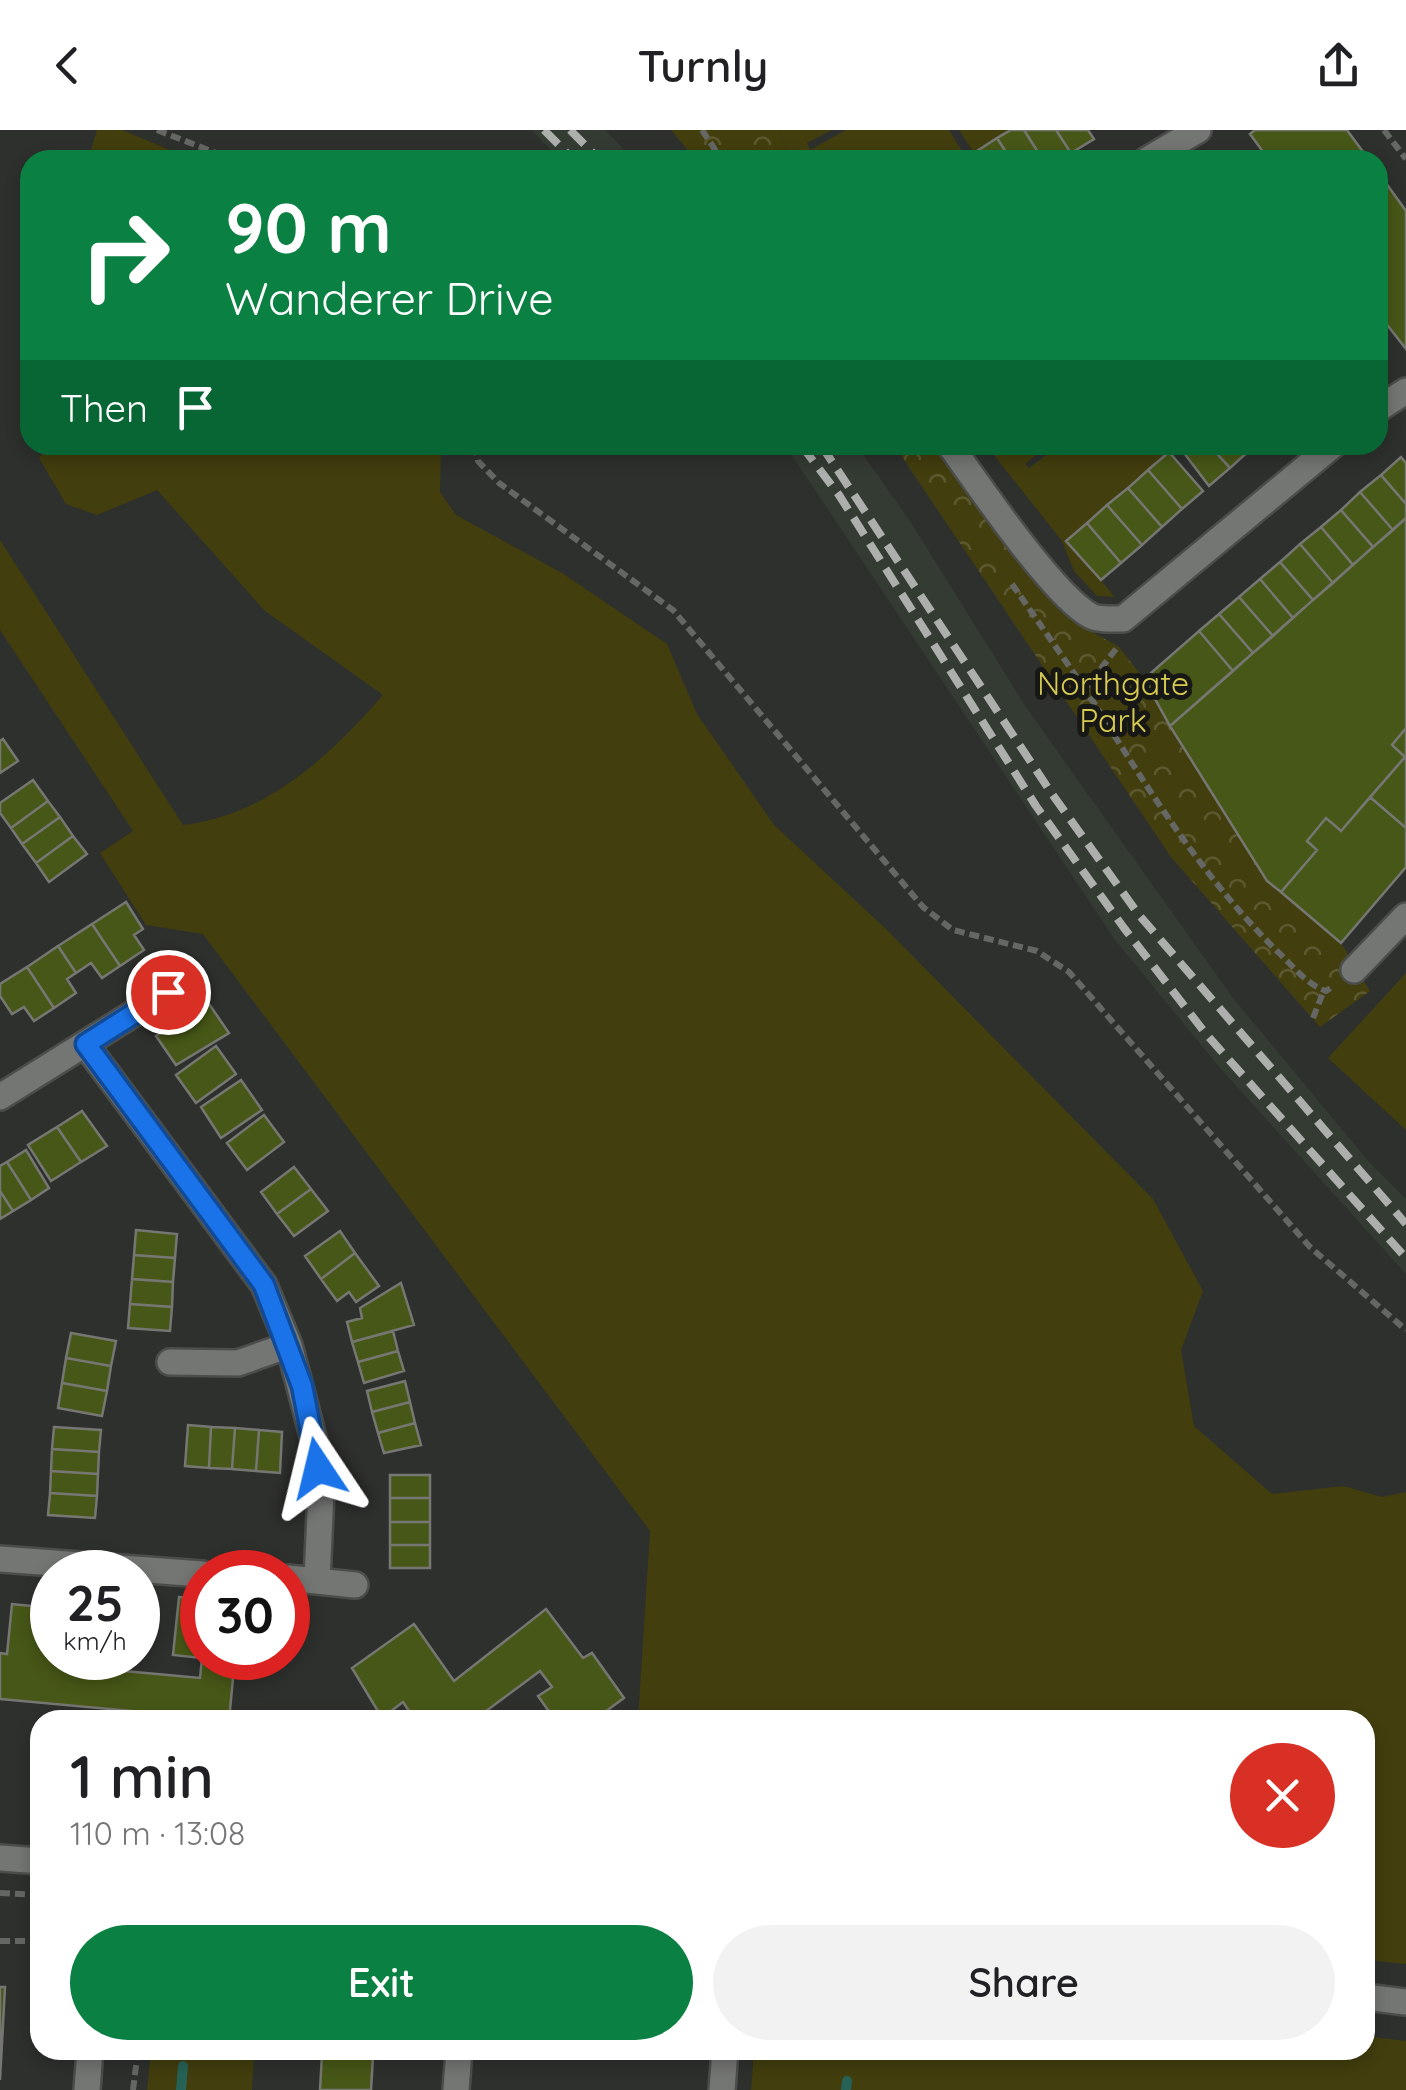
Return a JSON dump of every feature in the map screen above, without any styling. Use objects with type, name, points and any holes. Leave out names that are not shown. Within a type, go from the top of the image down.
[{"type":"street","points":[[1163,150],[1198,130]]},
{"type":"street","points":[[957,455],[1012,531],[1071,598],[1093,617],[1122,619],[1321,455]]},
{"type":"street","points":[[1354,970],[1406,916]]},
{"type":"street","points":[[0,1098],[168,992]]},
{"type":"street","points":[[86,1044],[264,1285],[289,1344],[317,1460],[317,1580]]},
{"type":"street","points":[[170,1362],[238,1363],[289,1344]]},
{"type":"street","points":[[0,1559],[180,1572]]},
{"type":"street","points":[[310,1580],[355,1585]]},
{"type":"street","points":[[0,1858],[30,1860]]},
{"type":"street","points":[[1375,1998],[1406,2002]]},
{"type":"street","points":[[87,2090],[89,2060]]},
{"type":"street","points":[[456,2090],[458,2060]]},
{"type":"street","points":[[722,2090],[724,2060]]},
{"type":"path","points":[[156,130],[208,150]]},
{"type":"path","points":[[1384,130],[1406,160]]},
{"type":"path","points":[[477,455],[499,484],[673,610],[923,907],[953,930],[1037,951],[1069,972],[1310,1248],[1406,1330]]},
{"type":"path","points":[[1122,619],[1119,647],[1086,689],[1182,844],[1262,936],[1313,986],[1324,990]]},
{"type":"path","points":[[1313,1018],[1324,990],[1354,970]]},
{"type":"path","points":[[0,1893],[30,1894]]},
{"type":"path","points":[[0,1941],[30,1941]]},
{"type":"path","points":[[134,2090],[137,2060]]},
{"type":"shaded area","points":[[532,130],[605,130],[624,150],[551,150]]},
{"type":"shaded area","points":[[792,455],[863,455],[908,518],[1026,707],[1233,998],[1369,1162],[1406,1199],[1406,1274],[1220,1068],[1115,940]]},
{"type":"green space","points":[[97,130],[122,130],[170,150],[91,150]]},
{"type":"green space","points":[[671,130],[778,130],[788,150],[688,150]]},
{"type":"green space","points":[[778,130],[832,130],[807,143],[810,150],[788,150]]},
{"type":"green space","points":[[846,130],[949,130],[961,150],[810,150]]},
{"type":"green space","points":[[959,130],[1011,130],[979,150],[972,150]]},
{"type":"green space","points":[[441,455],[440,492],[456,515],[562,573],[667,644],[697,714],[774,825],[885,928],[1153,1199],[1203,1291],[1181,1350],[1194,1426],[1272,1494],[1343,1486],[1382,1497],[1406,1492],[1406,1964],[1375,1961],[1375,1710],[639,1710],[650,1531],[203,934],[146,925],[100,853],[133,831],[0,630],[0,540],[183,825],[214,819],[269,796],[319,760],[383,695],[265,611],[157,490],[97,515],[66,504],[39,458]]},
{"type":"green space","name":"Northgate Park","points":[[901,455],[942,455],[1003,541],[1073,621],[1119,647],[1144,679],[1267,881],[1341,943],[1370,991],[1320,1027],[1171,857]]},
{"type":"green space","points":[[994,455],[1036,455],[1025,464],[1029,468],[1046,455],[1166,455],[1067,541],[1115,597],[1097,596],[1074,571],[1062,541]]},
{"type":"green space","points":[[1406,973],[1406,1130],[1328,1058]]},
{"type":"green space","points":[[1375,2037],[1406,2041],[1406,2090],[751,2090],[753,2060],[1375,2060]]},
{"type":"green space","points":[[150,2060],[254,2060],[252,2090],[147,2090]]},
{"type":"building","points":[[1011,130],[1024,130],[1037,150],[1005,150],[997,138]]},
{"type":"building","points":[[1024,130],[1056,130],[1069,150],[1037,150]]},
{"type":"building","points":[[1056,130],[1088,130],[1094,139],[1069,150]]},
{"type":"building","points":[[1255,130],[1347,130],[1362,150],[1262,150],[1250,134]]},
{"type":"building","points":[[997,138],[1005,150],[979,150]]},
{"type":"building","points":[[1388,186],[1406,211],[1406,349],[1388,326]]},
{"type":"building","points":[[1166,455],[1172,455],[1203,491],[1182,509],[1148,470]]},
{"type":"building","points":[[1186,455],[1218,455],[1230,468],[1209,486]]},
{"type":"building","points":[[1218,455],[1244,455],[1230,468]]},
{"type":"building","points":[[1401,457],[1406,463],[1406,504],[1381,475]]},
{"type":"building","points":[[1148,470],[1182,509],[1162,527],[1128,488]]},
{"type":"building","points":[[1381,475],[1406,504],[1406,518],[1393,530],[1360,492]]},
{"type":"building","points":[[1128,488],[1162,527],[1142,545],[1107,505]]},
{"type":"building","points":[[1360,492],[1393,530],[1373,547],[1341,510]]},
{"type":"building","points":[[1107,505],[1142,545],[1121,563],[1087,523]]},
{"type":"building","points":[[1341,510],[1373,547],[1353,565],[1321,527]]},
{"type":"building","points":[[1406,518],[1406,728],[1392,745],[1405,757],[1341,831],[1326,818],[1307,841],[1317,850],[1281,892],[1267,881],[1170,726]]},
{"type":"building","points":[[1087,523],[1121,563],[1101,580],[1066,541]]},
{"type":"building","points":[[1321,527],[1353,565],[1333,583],[1300,544]]},
{"type":"building","points":[[1300,544],[1333,583],[1313,600],[1280,562]]},
{"type":"building","points":[[1280,562],[1313,600],[1293,618],[1260,579]]},
{"type":"building","points":[[1260,579],[1293,618],[1273,636],[1239,597]]},
{"type":"building","points":[[1239,597],[1273,636],[1253,653],[1219,614]]},
{"type":"building","points":[[1219,614],[1253,653],[1233,671],[1199,631]]},
{"type":"building","points":[[1199,631],[1233,671],[1170,726],[1144,679]]},
{"type":"building","points":[[1406,728],[1406,828],[1370,797],[1405,757],[1392,745]]},
{"type":"building","points":[[3,739],[18,761],[0,773],[0,741]]},
{"type":"building","points":[[33,780],[48,801],[11,828],[0,813],[0,803]]},
{"type":"building","points":[[1370,797],[1406,828],[1406,867],[1341,943],[1281,892],[1317,850],[1307,841],[1326,818],[1341,831]]},
{"type":"building","points":[[48,801],[60,817],[22,844],[11,828]]},
{"type":"building","points":[[60,817],[73,836],[36,863],[22,844]]},
{"type":"building","points":[[73,836],[87,854],[49,882],[36,863]]},
{"type":"building","points":[[126,902],[143,929],[134,935],[144,950],[120,966],[92,924]]},
{"type":"building","points":[[92,924],[120,966],[102,978],[91,963],[76,973],[58,946]]},
{"type":"building","points":[[58,946],[76,973],[67,979],[76,993],[54,1008],[27,967]]},
{"type":"building","points":[[27,967],[54,1008],[34,1021],[24,1007],[12,1014],[0,996],[0,984]]},
{"type":"building","points":[[207,1001],[229,1033],[176,1065],[156,1036]]},
{"type":"building","points":[[216,1046],[236,1074],[196,1103],[176,1075]]},
{"type":"building","points":[[241,1080],[262,1110],[221,1138],[201,1107]]},
{"type":"building","points":[[82,1111],[107,1146],[81,1162],[57,1127]]},
{"type":"building","points":[[264,1115],[284,1142],[247,1170],[227,1143]]},
{"type":"building","points":[[57,1127],[81,1162],[51,1181],[28,1145]]},
{"type":"building","points":[[26,1150],[49,1188],[31,1200],[7,1162]]},
{"type":"building","points":[[7,1162],[31,1200],[13,1211],[0,1191],[0,1166]]},
{"type":"building","points":[[294,1167],[311,1189],[277,1214],[261,1192]]},
{"type":"building","points":[[311,1189],[328,1211],[294,1236],[277,1214]]},
{"type":"building","points":[[0,1191],[13,1211],[0,1219]]},
{"type":"building","points":[[136,1230],[177,1234],[175,1258],[134,1255]]},
{"type":"building","points":[[340,1231],[355,1253],[321,1279],[305,1256]]},
{"type":"building","points":[[355,1253],[379,1286],[356,1302],[349,1292],[337,1301],[321,1279]]},
{"type":"building","points":[[134,1255],[175,1258],[173,1282],[132,1279]]},
{"type":"building","points":[[132,1279],[173,1282],[172,1307],[130,1304]]},
{"type":"building","points":[[401,1283],[414,1325],[352,1342],[347,1322],[362,1318],[360,1308]]},
{"type":"building","points":[[130,1304],[172,1307],[170,1331],[128,1328]]},
{"type":"building","points":[[393,1331],[398,1351],[358,1362],[352,1342]]},
{"type":"building","points":[[71,1333],[116,1341],[111,1366],[66,1358]]},
{"type":"building","points":[[398,1351],[404,1371],[364,1383],[358,1362]]},
{"type":"building","points":[[66,1358],[111,1366],[107,1391],[62,1383]]},
{"type":"building","points":[[405,1381],[410,1402],[372,1412],[367,1391]]},
{"type":"building","points":[[62,1383],[107,1391],[102,1416],[58,1408]]},
{"type":"building","points":[[410,1402],[415,1423],[378,1433],[372,1412]]},
{"type":"building","points":[[415,1423],[421,1445],[384,1453],[378,1433]]},
{"type":"building","points":[[188,1425],[211,1427],[209,1468],[185,1466]]},
{"type":"building","points":[[54,1427],[101,1430],[99,1452],[52,1449]]},
{"type":"building","points":[[211,1427],[235,1428],[232,1469],[209,1468]]},
{"type":"building","points":[[235,1428],[259,1430],[256,1471],[232,1469]]},
{"type":"building","points":[[259,1430],[282,1432],[280,1473],[256,1471]]},
{"type":"building","points":[[52,1449],[99,1452],[98,1474],[51,1471]]},
{"type":"building","points":[[51,1471],[98,1474],[97,1496],[50,1493]]},
{"type":"building","points":[[390,1475],[430,1475],[430,1498],[390,1498]]},
{"type":"building","points":[[50,1493],[97,1496],[95,1518],[48,1515]]},
{"type":"building","points":[[390,1498],[430,1498],[430,1522],[390,1522]]},
{"type":"building","points":[[390,1522],[430,1522],[430,1545],[390,1545]]},
{"type":"building","points":[[390,1545],[430,1545],[430,1568],[390,1568]]},
{"type":"building","points":[[179,1597],[180,1597],[180,1656],[173,1655]]},
{"type":"building","points":[[12,1604],[30,1606],[30,1680],[160,1680],[160,1674],[180,1676],[180,1680],[233,1680],[230,1710],[120,1710],[0,1699],[0,1653],[7,1654]]},
{"type":"building","points":[[546,1609],[583,1658],[592,1653],[624,1698],[608,1710],[548,1710],[538,1696],[552,1687],[540,1671],[487,1710],[408,1710],[403,1702],[392,1710],[377,1710],[352,1668],[414,1624],[454,1681]]},
{"type":"building","points":[[0,1987],[5,1987],[0,2080]]},
{"type":"building","points":[[322,2060],[373,2060],[371,2090],[320,2090]]},
{"type":"waterway","points":[[181,2090],[183,2066]]},
{"type":"waterway","points":[[846,2090],[847,2081]]},
{"type":"railway","points":[[544,130],[564,150]]},
{"type":"railway","points":[[570,130],[590,150]]},
{"type":"railway","points":[[809,455],[839,495],[1036,806],[1124,928],[1206,1034],[1406,1258]]},
{"type":"railway","points":[[828,455],[1052,794],[1139,915],[1406,1224]]},
{"type":"route","points":[[168,992],[86,1044],[154,1142],[264,1285],[302,1386],[318,1468]]}]
